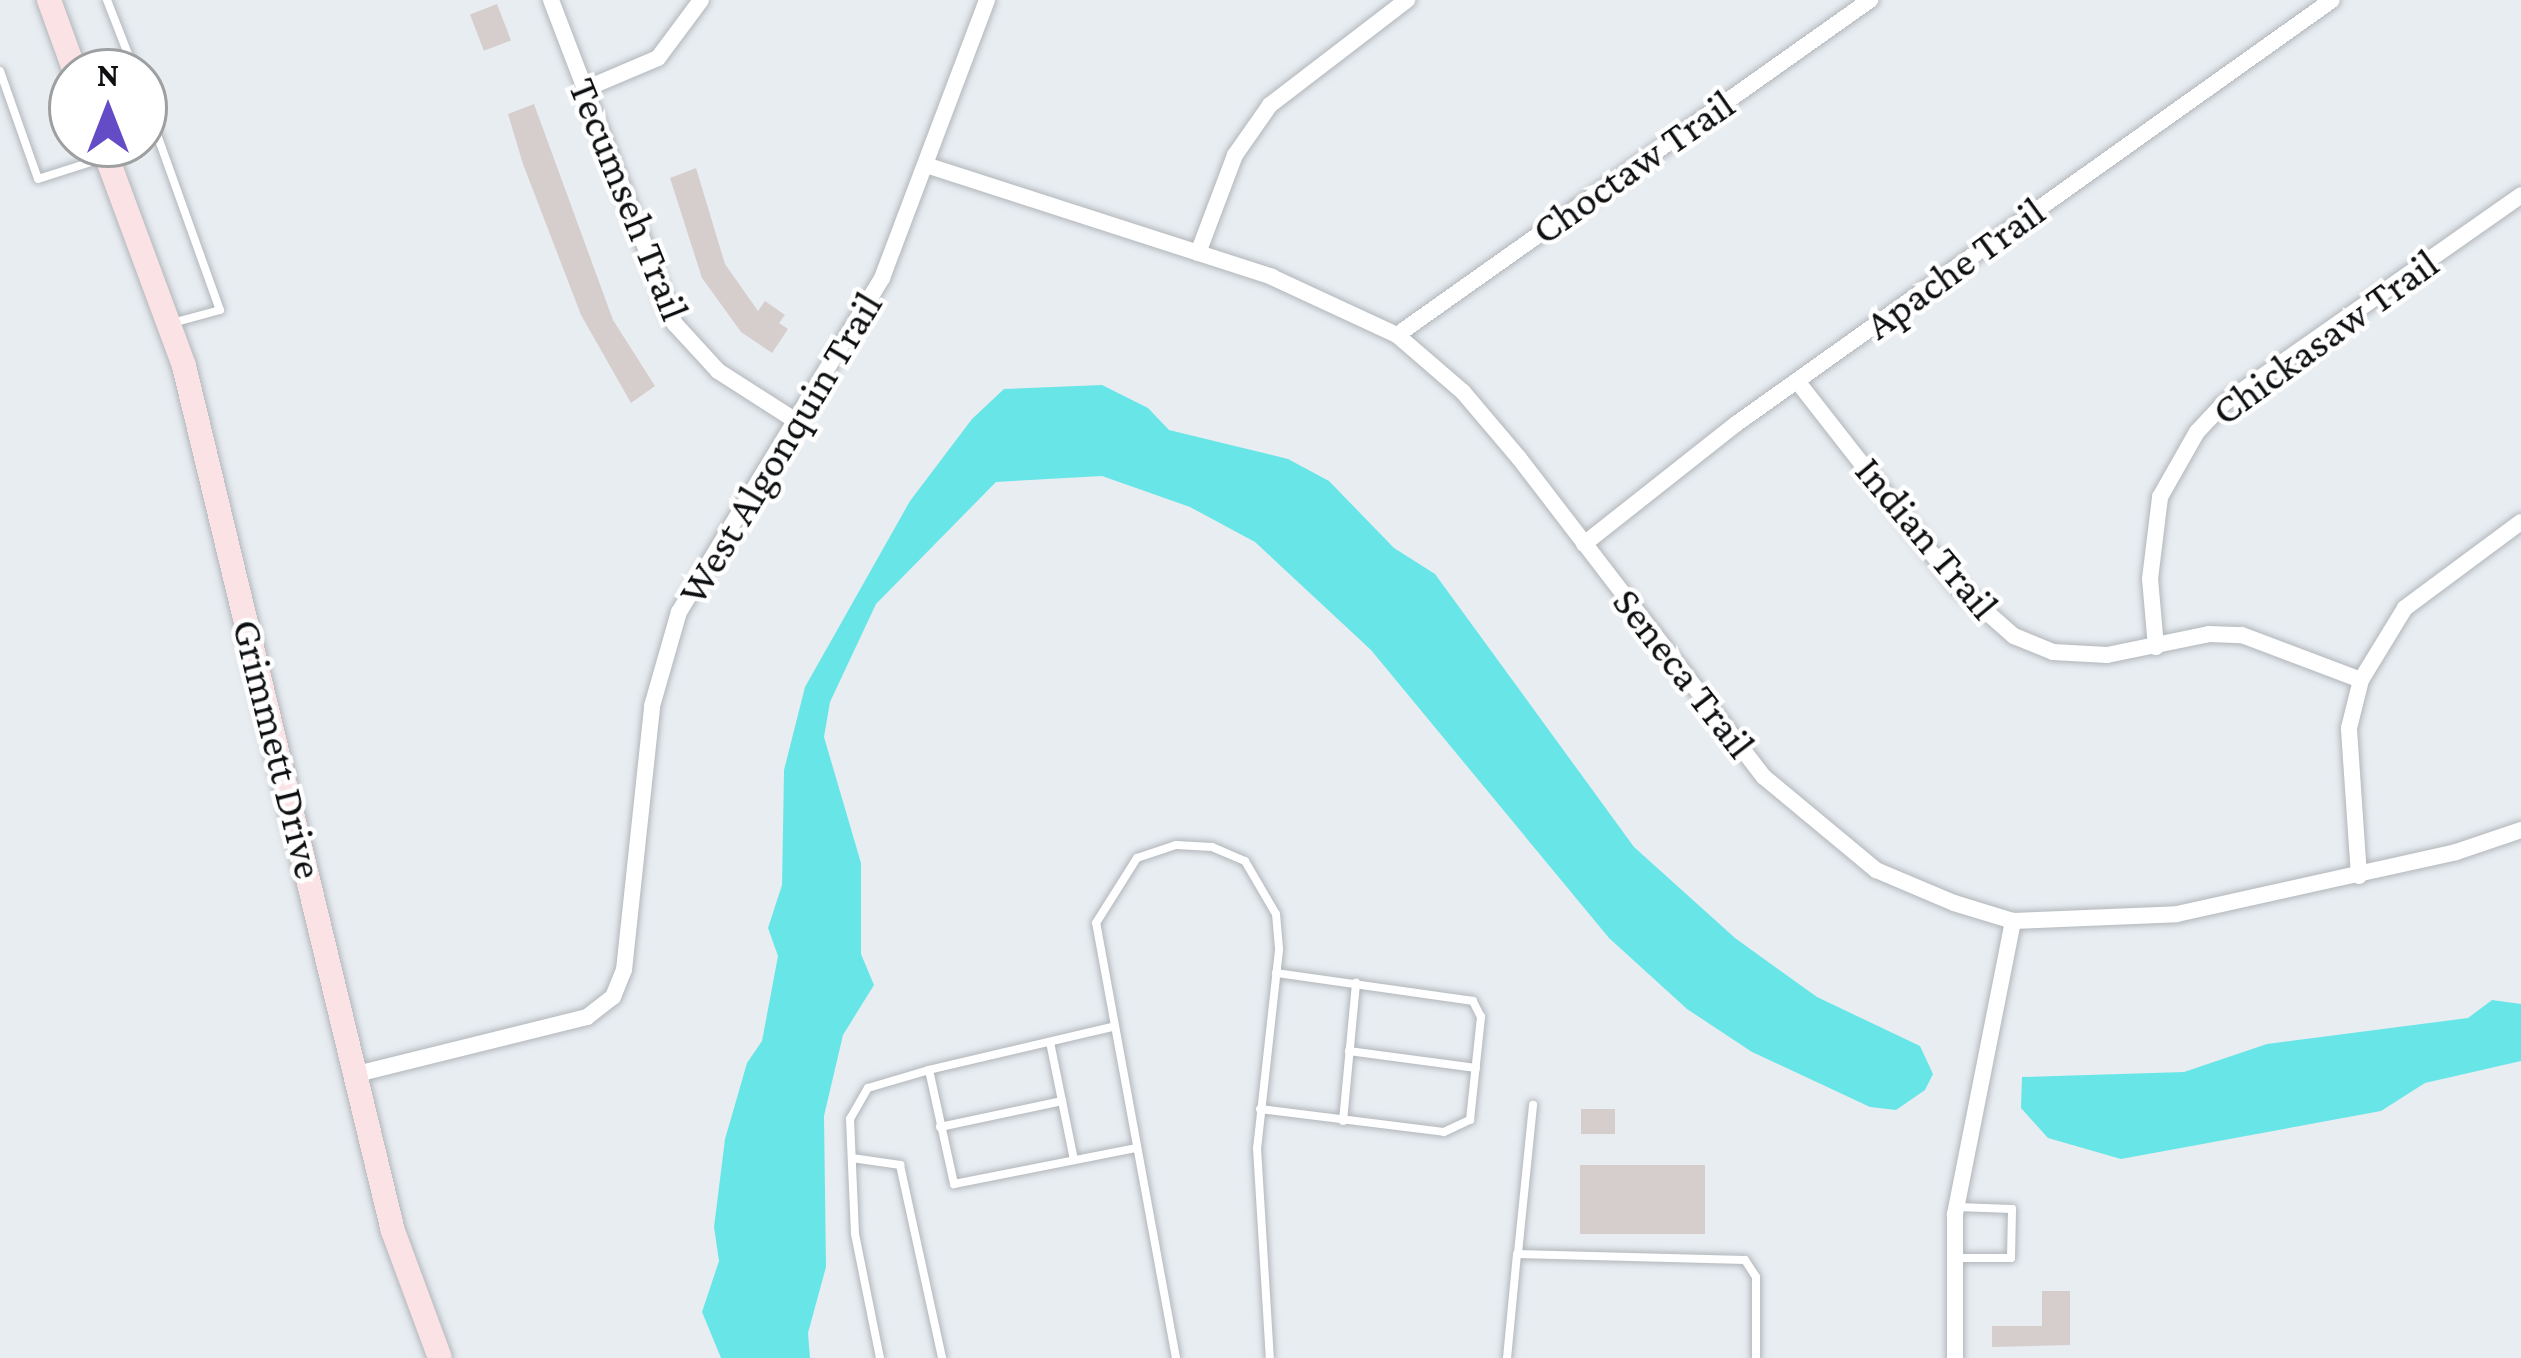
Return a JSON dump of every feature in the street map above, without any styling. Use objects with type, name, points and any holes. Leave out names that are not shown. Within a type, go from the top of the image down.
[{"type":"main road","points":[[49,0],[67,48]]},
{"type":"main road","name":"Grimmett Drive","points":[[110,168],[169,324],[394,1231],[440,1358]]},
{"type":"street","name":"Tecumseh Trail","points":[[551,0],[675,324],[718,371],[793,419]]},
{"type":"street","points":[[585,89],[658,58],[701,0]]},
{"type":"street","name":"West Algonquin Trail","points":[[357,1074],[587,1017],[613,997],[624,970],[663,658],[701,568],[882,278],[929,166],[987,0]]},
{"type":"street","points":[[1198,253],[1235,155],[1270,105],[1407,0]]},
{"type":"street","name":"Choctaw Trail","points":[[1397,335],[1870,0]]},
{"type":"street","name":"Apache Trail","points":[[1584,544],[1797,381],[2332,0]]},
{"type":"street","name":"Seneca Trail","points":[[929,166],[1198,253],[1351,309],[1397,335],[1463,392],[1764,777],[1815,826],[1876,870],[2013,921],[2177,914],[2359,876],[2521,830]]},
{"type":"street","name":"Chickasaw Trail","points":[[2156,647],[2150,579],[2160,497],[2197,432],[2223,404],[2521,195]]},
{"type":"street","name":"Indian Trail","points":[[1797,381],[1957,586],[1997,625],[2053,652],[2156,647],[2210,634],[2242,635],[2361,680]]},
{"type":"street","points":[[2359,876],[2349,728],[2361,680],[2405,608],[2521,522]]},
{"type":"street","points":[[1955,1358],[1957,1207],[2013,921]]},
{"type":"lane","points":[[106,0],[126,48]]},
{"type":"lane","points":[[0,71],[38,179],[64,168]]},
{"type":"lane","points":[[168,165],[220,310],[169,324]]},
{"type":"lane","points":[[1176,1358],[1096,923],[1137,858],[1176,845],[1212,847],[1245,861],[1265,886],[1276,914],[1276,973],[1260,1109],[1270,1358]]},
{"type":"lane","points":[[1260,1109],[1342,1121],[1466,1128],[1476,1068],[1481,1017],[1473,1000],[1276,973]]},
{"type":"lane","points":[[1342,1121],[1356,983]]},
{"type":"lane","points":[[880,1358],[855,1234],[850,1119],[863,1092],[929,1070],[1112,1027]]},
{"type":"lane","points":[[1050,1042],[1074,1160]]},
{"type":"lane","points":[[1349,1052],[1476,1068]]},
{"type":"lane","points":[[929,1070],[954,1184],[1136,1148]]},
{"type":"lane","points":[[940,1127],[1062,1101]]},
{"type":"lane","points":[[1507,1358],[1533,1105]]},
{"type":"lane","points":[[852,1158],[900,1165],[942,1358]]},
{"type":"lane","points":[[1955,1258],[2011,1258],[2012,1209],[1957,1207]]},
{"type":"lane","points":[[1517,1254],[1745,1260],[1756,1276],[1756,1358]]},
{"type":"water","points":[[1102,385],[1148,408],[1169,430],[1288,459],[1329,481],[1394,548],[1435,574],[1634,847],[1735,938],[1817,997],[1920,1046],[1933,1074],[1925,1090],[1896,1110],[1870,1107],[1752,1052],[1687,1009],[1609,938],[1371,650],[1255,542],[1190,507],[1102,476],[996,482],[876,604],[830,702],[824,737],[861,863],[861,954],[874,985],[843,1035],[824,1116],[826,1267],[808,1333],[810,1358],[721,1358],[702,1312],[719,1261],[714,1227],[725,1139],[747,1063],[762,1041],[778,956],[768,928],[782,885],[784,770],[805,687],[910,501],[972,419],[1004,389]]},
{"type":"water","points":[[2492,1000],[2521,1004],[2521,1061],[2425,1083],[2381,1111],[2121,1159],[2048,1138],[2021,1108],[2022,1077],[2184,1072],[2267,1044],[2468,1018]]},
{"type":"building","points":[[497,4],[511,40],[484,51],[470,14]]},
{"type":"building","points":[[534,104],[613,320],[655,386],[631,403],[581,315],[523,164],[508,114]]},
{"type":"building","points":[[696,168],[725,264],[758,311],[765,301],[785,315],[779,323],[788,329],[772,353],[741,332],[702,278],[670,178]]},
{"type":"building","points":[[1581,1109],[1615,1109],[1615,1134],[1581,1134]]},
{"type":"building","points":[[1580,1165],[1705,1165],[1705,1234],[1580,1234]]},
{"type":"building","points":[[2042,1291],[2070,1291],[2070,1345],[1992,1347],[1992,1326],[2042,1326]]}]
